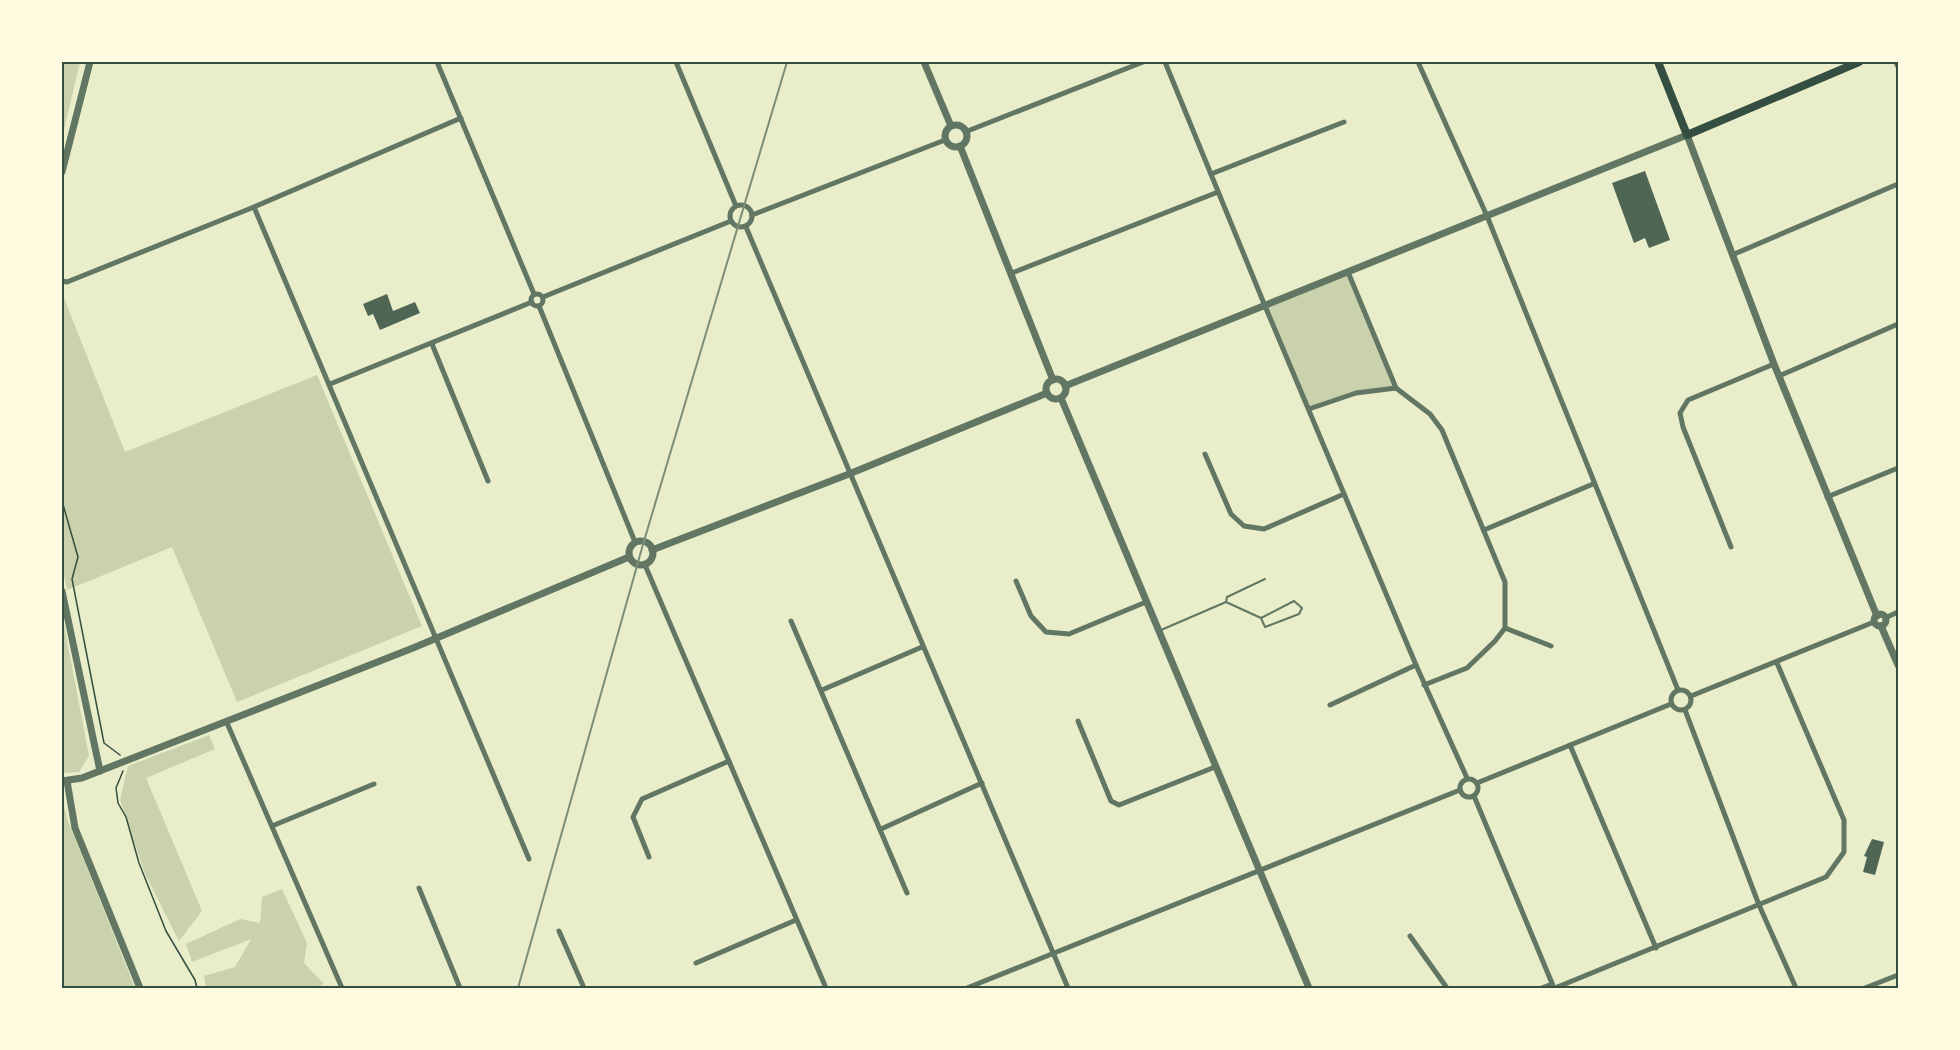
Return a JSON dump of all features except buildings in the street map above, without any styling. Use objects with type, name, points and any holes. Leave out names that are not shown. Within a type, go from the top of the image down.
[{"type":"main road","points":[[1658,62],[1687,135],[1859,62]]},
{"type":"street","points":[[62,172],[90,62]]},
{"type":"street","points":[[437,62],[534,294],[532,302]]},
{"type":"street","points":[[676,62],[736,206]]},
{"type":"street","points":[[924,62],[951,126]]},
{"type":"street","points":[[965,132],[1143,62]]},
{"type":"street","points":[[1165,62],[1264,306],[1416,665],[1467,778],[1477,783],[1671,704]]},
{"type":"street","points":[[1418,62],[1487,216],[1593,484],[1678,690]]},
{"type":"street","points":[[62,281],[67,282],[254,207],[461,118]]},
{"type":"street","points":[[1211,174],[1344,122]]},
{"type":"street","points":[[951,126],[958,126],[965,132],[966,140],[960,146],[953,147],[945,140],[946,131],[951,126]]},
{"type":"street","points":[[1065,386],[1687,135],[1774,364],[1875,619],[1881,626],[1899,665]]},
{"type":"street","points":[[752,214],[945,140]]},
{"type":"street","points":[[960,146],[1053,380]]},
{"type":"street","points":[[1732,255],[1899,184]]},
{"type":"street","points":[[1012,273],[1218,192]]},
{"type":"street","points":[[736,206],[746,206],[752,214],[751,222],[746,227],[736,227],[731,221],[730,213],[736,206]]},
{"type":"street","points":[[254,207],[529,859]]},
{"type":"street","points":[[534,294],[543,297],[731,221]]},
{"type":"street","points":[[746,227],[1068,988]]},
{"type":"street","points":[[1348,272],[1396,388],[1430,414],[1442,430],[1504,582],[1505,628],[1467,668],[1425,685]]},
{"type":"street","points":[[539,306],[543,303],[543,297]]},
{"type":"street","points":[[330,384],[532,302]]},
{"type":"street","points":[[532,302],[539,306],[635,542]]},
{"type":"street","points":[[1779,376],[1899,324]]},
{"type":"street","points":[[432,344],[488,481]]},
{"type":"street","points":[[1731,547],[1683,427],[1680,413],[1688,400],[1774,364]]},
{"type":"street","points":[[1053,380],[1062,381],[1065,386],[1064,394],[1060,398],[1052,398],[1047,393],[1047,386],[1053,380]]},
{"type":"street","points":[[1309,409],[1356,393],[1396,388]]},
{"type":"street","points":[[652,550],[849,474],[1047,393]]},
{"type":"street","points":[[1060,398],[1309,988]]},
{"type":"street","points":[[1205,454],[1231,514],[1244,526],[1264,529],[1344,494]]},
{"type":"street","points":[[1827,497],[1899,468]]},
{"type":"street","points":[[1484,530],[1593,484]]},
{"type":"street","points":[[635,542],[647,543],[652,550],[652,559],[645,565],[633,563],[629,557],[629,548],[635,542]]},
{"type":"street","points":[[140,988],[75,828],[64,781],[100,771],[227,723],[629,557]]},
{"type":"street","points":[[645,565],[826,988]]},
{"type":"street","points":[[1016,581],[1031,616],[1047,632],[1069,634],[1146,602]]},
{"type":"street","points":[[62,591],[100,771]]},
{"type":"street","points":[[1691,696],[1777,663],[1875,619],[1885,618],[1899,612]]},
{"type":"street","points":[[1881,626],[1886,622],[1885,618]]},
{"type":"street","points":[[790,621],[822,690],[907,893]]},
{"type":"street","points":[[1505,628],[1551,646]]},
{"type":"street","points":[[822,690],[922,647]]},
{"type":"street","points":[[1542,988],[1554,987],[1656,948],[1826,877],[1844,852],[1844,820],[1777,663]]},
{"type":"street","points":[[1330,705],[1416,665]]},
{"type":"street","points":[[1671,704],[1672,694],[1678,690],[1684,690],[1691,696]]},
{"type":"street","points":[[1671,704],[1679,710],[1685,710],[1690,706],[1691,696]]},
{"type":"street","points":[[1685,710],[1759,905],[1796,988]]},
{"type":"street","points":[[1078,721],[1111,801],[1119,805],[1215,767]]},
{"type":"street","points":[[227,723],[342,988]]},
{"type":"street","points":[[1570,745],[1656,948]]},
{"type":"street","points":[[649,857],[633,817],[642,799],[729,761]]},
{"type":"street","points":[[1467,778],[1461,783],[1460,790],[1464,796],[1474,796]]},
{"type":"street","points":[[881,829],[982,783]]},
{"type":"street","points":[[1474,796],[1478,789],[1477,783]]},
{"type":"street","points":[[272,826],[374,784]]},
{"type":"street","points":[[967,988],[1460,790]]},
{"type":"street","points":[[1474,796],[1554,987]]},
{"type":"street","points":[[419,888],[460,988]]},
{"type":"street","points":[[696,963],[796,920]]},
{"type":"street","points":[[559,931],[584,988]]},
{"type":"street","points":[[1410,936],[1447,988]]},
{"type":"street","points":[[1865,988],[1899,975]]},
{"type":"lane","points":[[1159,632],[1226,602],[1227,597],[1265,579]]},
{"type":"lane","points":[[1226,602],[1261,618],[1265,627],[1299,614],[1302,608],[1298,601],[1294,601],[1261,618]]},
{"type":"path","points":[[62,501],[78,557],[72,579],[104,742],[120,754],[124,770],[120,773],[116,788],[118,803],[126,817],[139,863],[166,931],[195,980],[197,988]]},
{"type":"green space","points":[[62,62],[80,62],[62,138]]},
{"type":"green space","points":[[1348,272],[1396,388],[1356,393],[1309,409],[1265,306]]},
{"type":"green space","points":[[62,293],[125,452],[317,375],[422,626],[237,702],[172,547],[67,590],[62,566]]},
{"type":"green space","points":[[62,614],[89,756],[79,772],[62,773]]},
{"type":"green space","points":[[209,735],[215,749],[146,778],[202,911],[179,941],[145,874],[120,800],[128,766]]},
{"type":"green space","points":[[62,798],[68,821],[135,988],[62,988]]},
{"type":"green space","points":[[282,889],[307,943],[304,963],[324,984],[314,988],[206,988],[204,976],[235,967],[251,939],[192,962],[186,944],[240,919],[260,923],[262,897]]},
{"type":"railway","points":[[518,988],[644,541],[787,62]]}]
